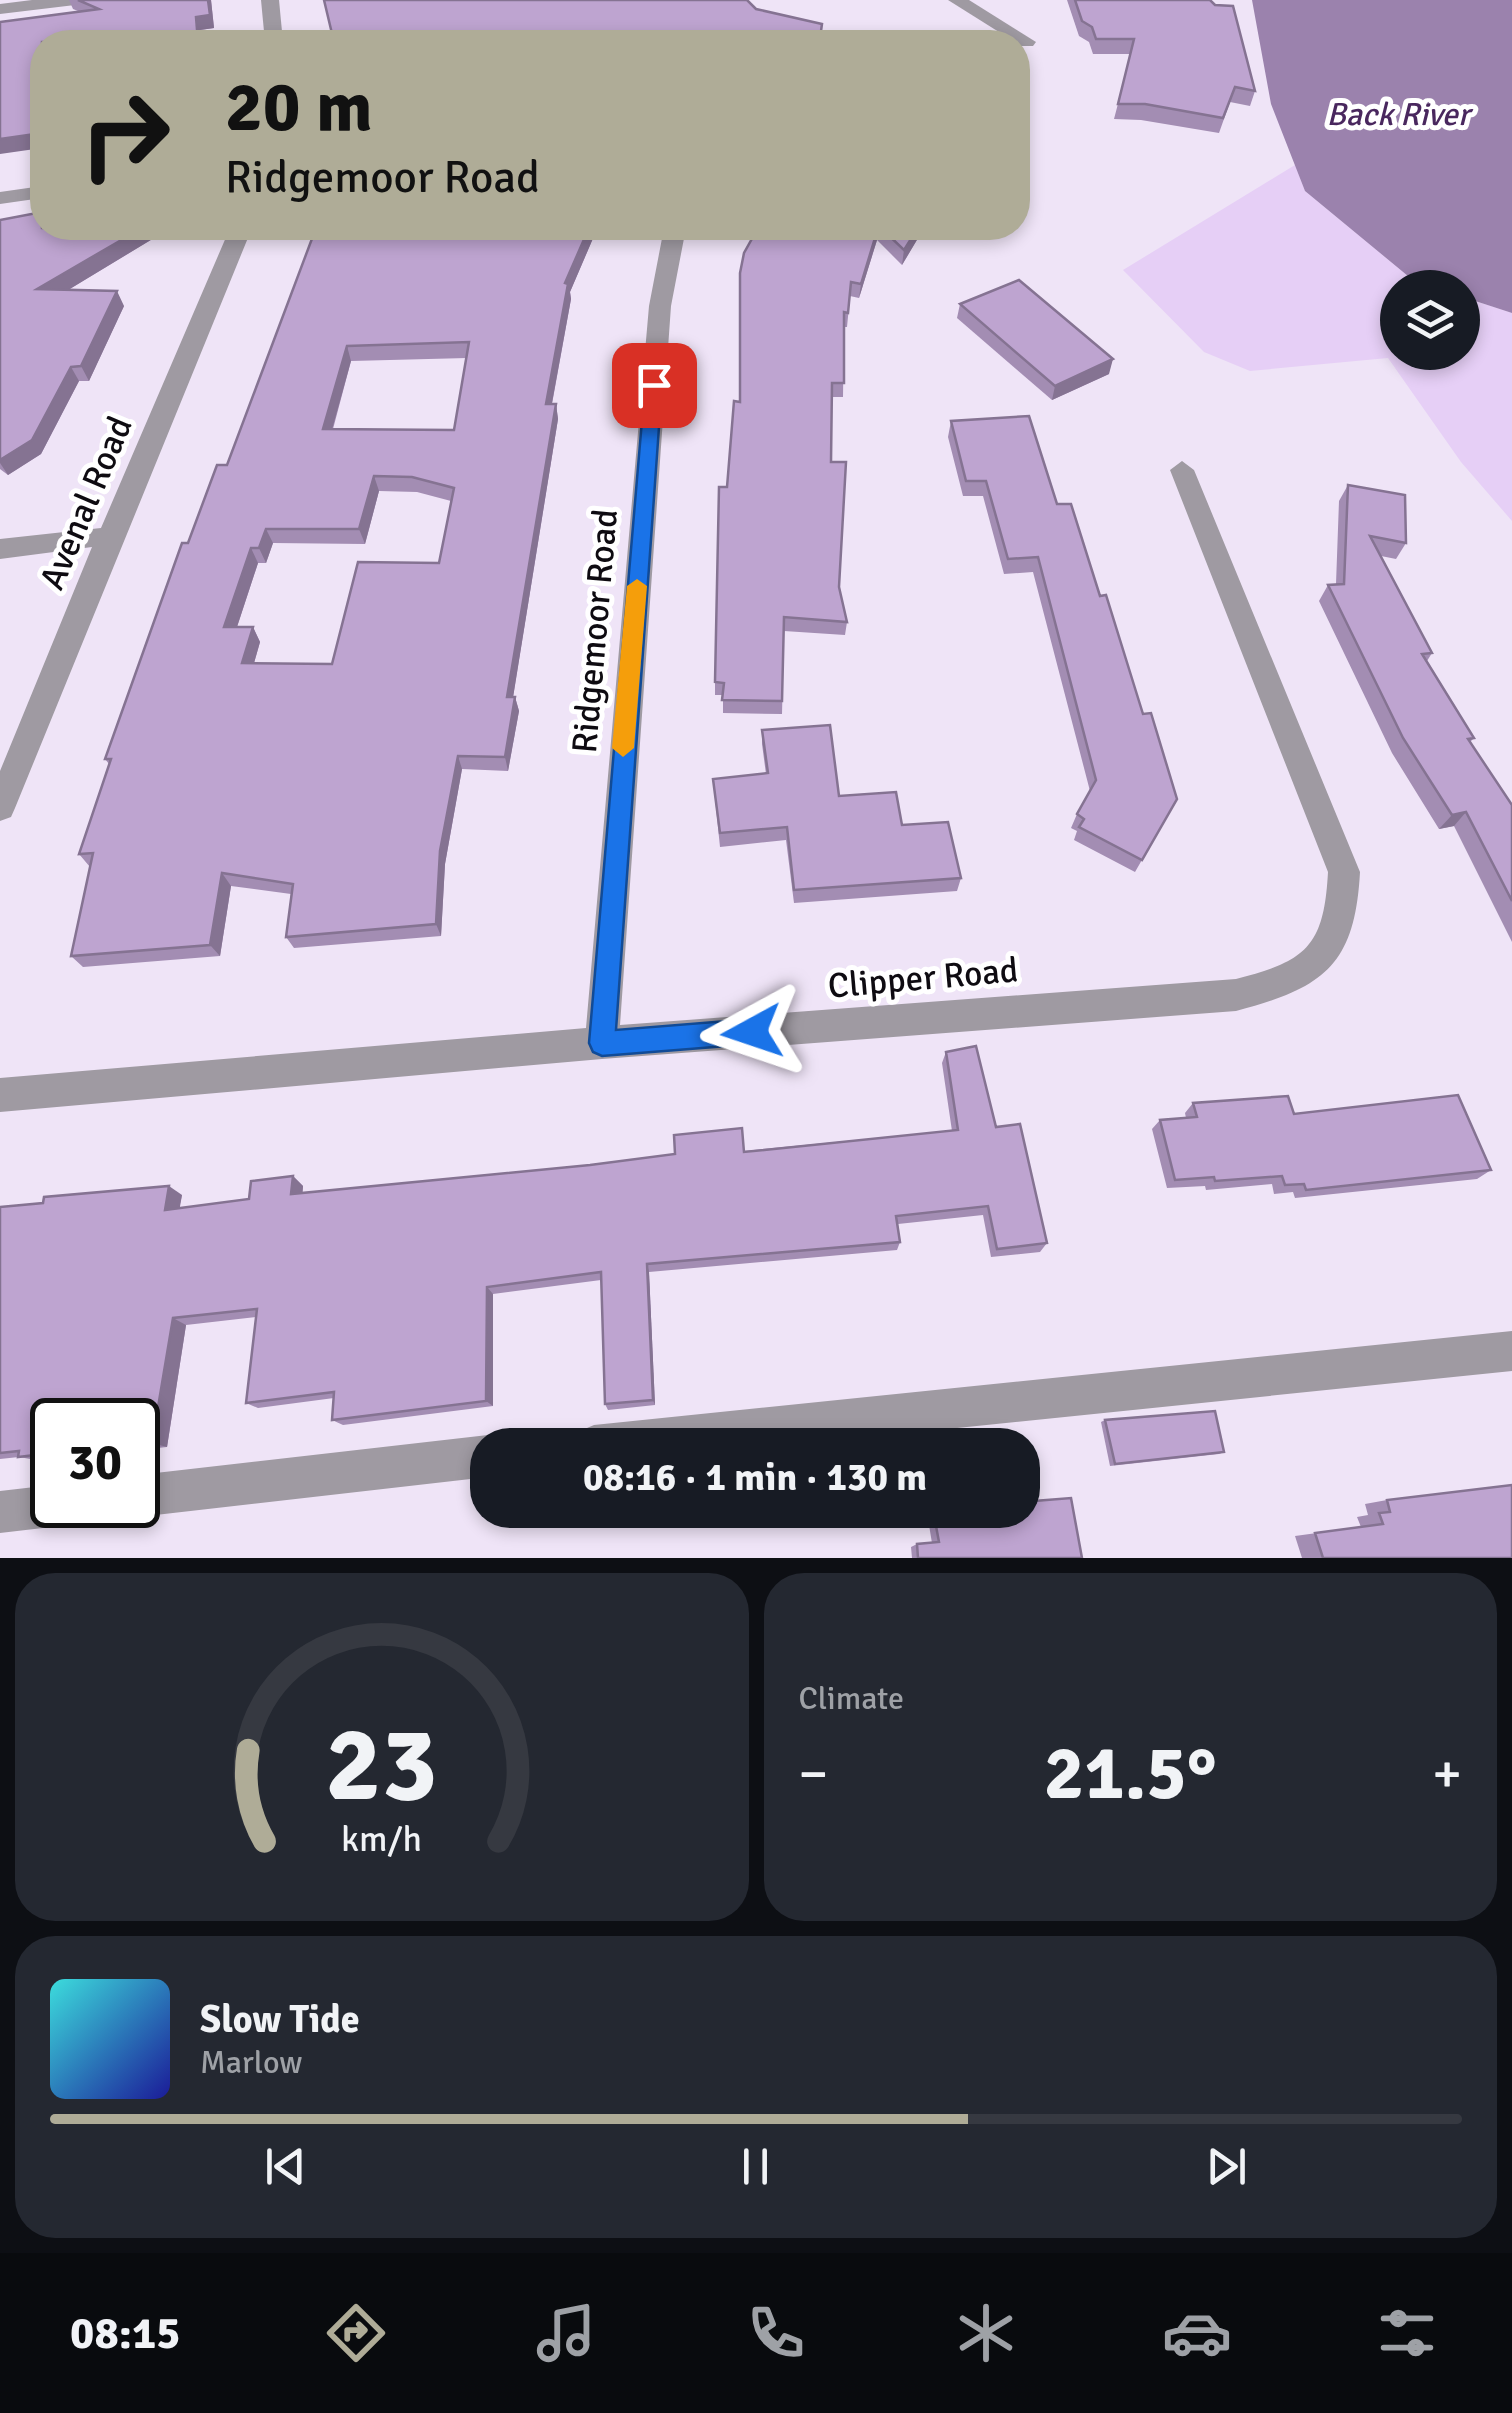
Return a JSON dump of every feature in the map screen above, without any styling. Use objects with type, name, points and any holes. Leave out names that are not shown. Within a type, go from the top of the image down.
[{"type":"street","points":[[0,9],[74,0]]},
{"type":"street","points":[[270,0],[273,30]]},
{"type":"street","points":[[957,0],[1006,30]]},
{"type":"street","points":[[0,198],[30,194]]},
{"type":"street","name":"Avenal Road","points":[[0,808],[236,240]]},
{"type":"street","name":"Ridgemoor Road","points":[[602,1043],[660,306],[672,240]]},
{"type":"street","name":"Clipper Road","points":[[0,1096],[602,1043],[1236,995],[1306,974],[1327,950],[1339,926],[1344,872],[1182,470]]},
{"type":"street","points":[[0,549],[110,536]]},
{"type":"street","points":[[760,1428],[1512,1351]]},
{"type":"street","points":[[160,1493],[470,1458]]},
{"type":"street","points":[[0,1512],[30,1508]]},
{"type":"shaded area","points":[[1295,165],[1305,191],[1401,270],[1380,270],[1380,359],[1250,371],[1204,352],[1123,270]]},
{"type":"shaded area","points":[[1480,303],[1512,313],[1512,521],[1461,462],[1396,370],[1480,370]]},
{"type":"water","name":"Back River","points":[[1252,0],[1512,0],[1512,313],[1480,303],[1480,270],[1401,270],[1305,191],[1271,104]]},
{"type":"building","points":[[78,0],[208,0],[210,15],[196,17],[197,30],[30,30],[30,135],[0,139],[0,22],[99,9]]},
{"type":"building","points":[[324,0],[747,0],[756,9],[822,24],[821,30],[331,30]]},
{"type":"building","points":[[1075,0],[1210,0],[1215,5],[1233,6],[1255,91],[1235,87],[1223,118],[1145,104],[1118,104],[1134,39],[1096,39],[1092,27],[1082,21]]},
{"type":"building","points":[[30,214],[30,240],[121,240],[37,289],[117,291],[81,366],[71,367],[32,440],[0,460],[0,220]]},
{"type":"building","points":[[311,240],[584,240],[565,283],[568,284],[546,404],[556,404],[507,697],[515,697],[505,757],[458,756],[440,851],[436,924],[286,937],[293,884],[222,873],[210,945],[71,956],[93,853],[79,854],[111,759],[105,759],[182,543],[188,543],[217,465],[227,465]],"holes":[[[469,342],[454,430],[323,429],[347,346]],[[374,476],[412,477],[454,488],[439,563],[358,562],[332,664],[242,663],[253,627],[224,627],[251,548],[259,548],[266,529],[359,529]]]},
{"type":"building","points":[[751,240],[874,240],[861,284],[851,282],[848,313],[844,312],[844,383],[832,383],[831,462],[846,462],[839,587],[847,622],[784,617],[782,701],[722,700],[724,683],[715,682],[719,487],[727,487],[734,401],[740,402],[740,273]]},
{"type":"building","points":[[894,240],[910,240],[904,250]]},
{"type":"building","points":[[1019,280],[1113,359],[1055,386],[960,304]]},
{"type":"building","points":[[1029,416],[1057,504],[1071,504],[1100,596],[1106,595],[1143,714],[1151,713],[1177,799],[1142,860],[1079,827],[1084,819],[1077,814],[1096,780],[1038,557],[1008,559],[986,481],[966,481],[951,421]]},
{"type":"building","points":[[1348,485],[1405,495],[1406,543],[1370,536],[1432,653],[1422,654],[1474,738],[1468,739],[1512,805],[1512,901],[1466,812],[1452,815],[1403,738],[1328,585],[1344,584]]},
{"type":"building","points":[[830,725],[839,796],[896,792],[902,825],[948,822],[961,878],[794,890],[787,827],[720,833],[713,779],[768,773],[762,730]]},
{"type":"building","points":[[976,1046],[996,1127],[1020,1124],[1047,1243],[997,1249],[988,1206],[896,1216],[900,1242],[647,1264],[653,1400],[605,1404],[601,1272],[487,1287],[486,1401],[332,1420],[334,1392],[246,1403],[257,1309],[173,1318],[160,1398],[30,1398],[30,1456],[18,1457],[19,1451],[0,1453],[0,1207],[43,1203],[44,1197],[169,1186],[165,1210],[249,1199],[251,1181],[293,1176],[291,1194],[590,1165],[675,1154],[674,1135],[742,1128],[744,1152],[958,1130],[946,1052]]},
{"type":"building","points":[[1458,1095],[1491,1170],[1306,1190],[1304,1184],[1285,1185],[1282,1176],[1175,1180],[1160,1120],[1197,1117],[1193,1103],[1288,1096],[1294,1114]]},
{"type":"building","points":[[1215,1411],[1224,1452],[1115,1464],[1105,1420]]},
{"type":"building","points":[[1512,1485],[1512,1558],[1323,1558],[1315,1533],[1383,1524],[1379,1513],[1390,1512],[1387,1500]]},
{"type":"building","points":[[1071,1498],[1082,1558],[918,1558],[917,1544],[939,1542],[936,1528],[1040,1528],[1040,1501]]},
{"type":"slow traffic","points":[[623,748],[637,586]]},
{"type":"route","points":[[654,385],[602,1043],[752,1032]]}]
